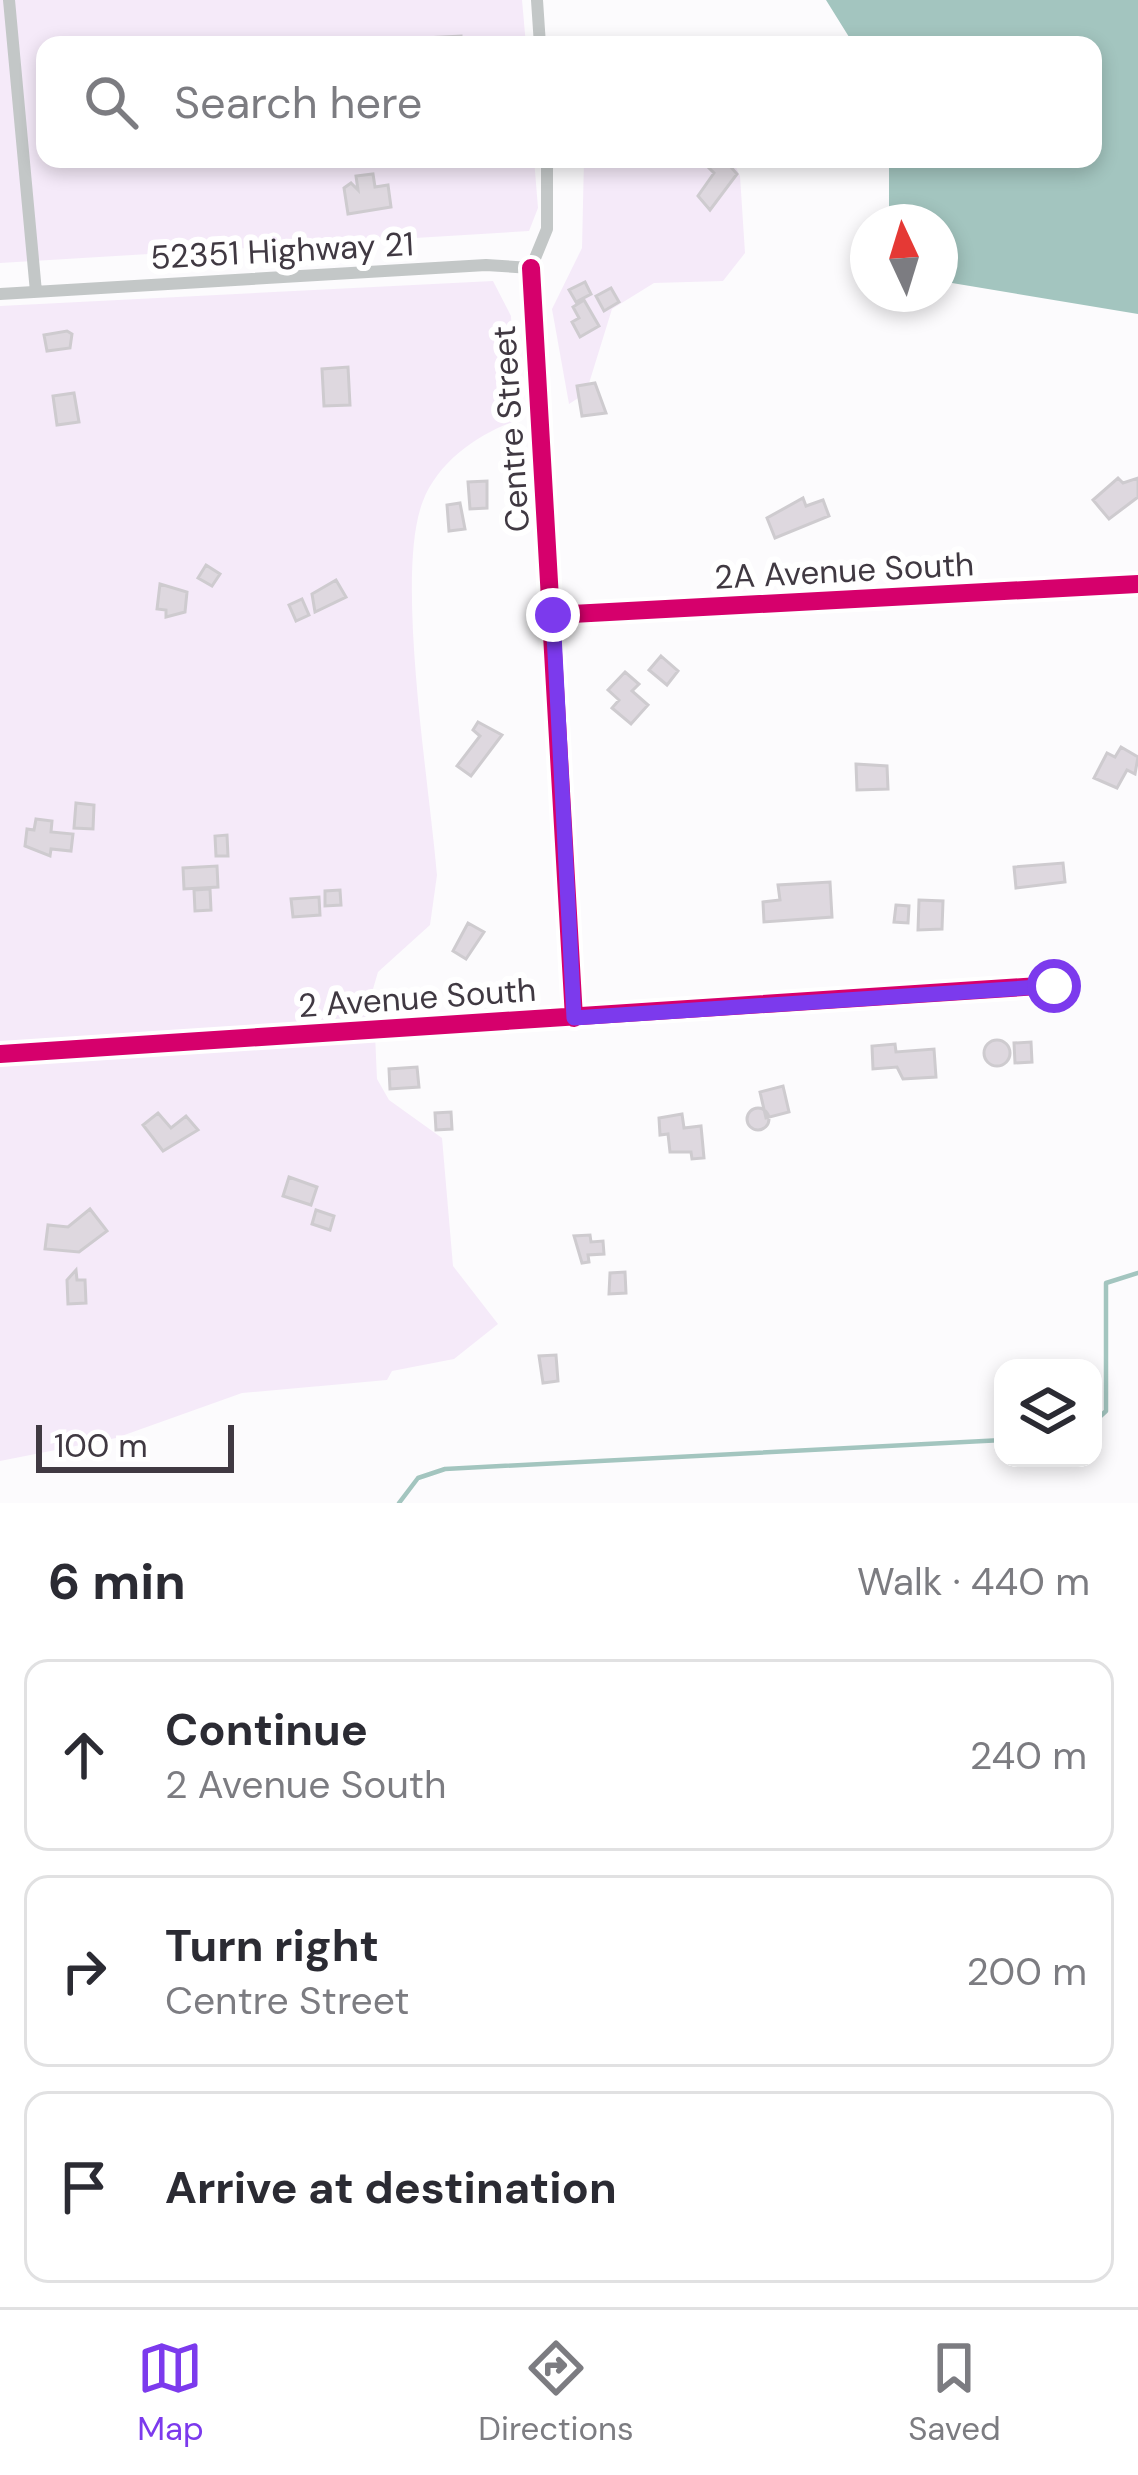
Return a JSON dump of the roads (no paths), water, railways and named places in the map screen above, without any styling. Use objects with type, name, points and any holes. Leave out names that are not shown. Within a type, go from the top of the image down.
[{"type":"street","points":[[9,0],[36,292]]},
{"type":"street","points":[[537,0],[539,36]]},
{"type":"street","name":"Centre Street","points":[[547,168],[547,229],[531,268],[574,1018]]},
{"type":"street","name":"52351 Highway 21","points":[[0,294],[487,265],[531,268]]},
{"type":"street","name":"2A Avenue South","points":[[553,615],[1138,584]]},
{"type":"street","name":"2 Avenue South","points":[[0,1054],[1054,986]]},
{"type":"waterway","points":[[1102,1415],[1106,1411],[1106,1283],[1138,1273]]},
{"type":"waterway","points":[[399,1503],[418,1478],[445,1469],[994,1440]]}]
